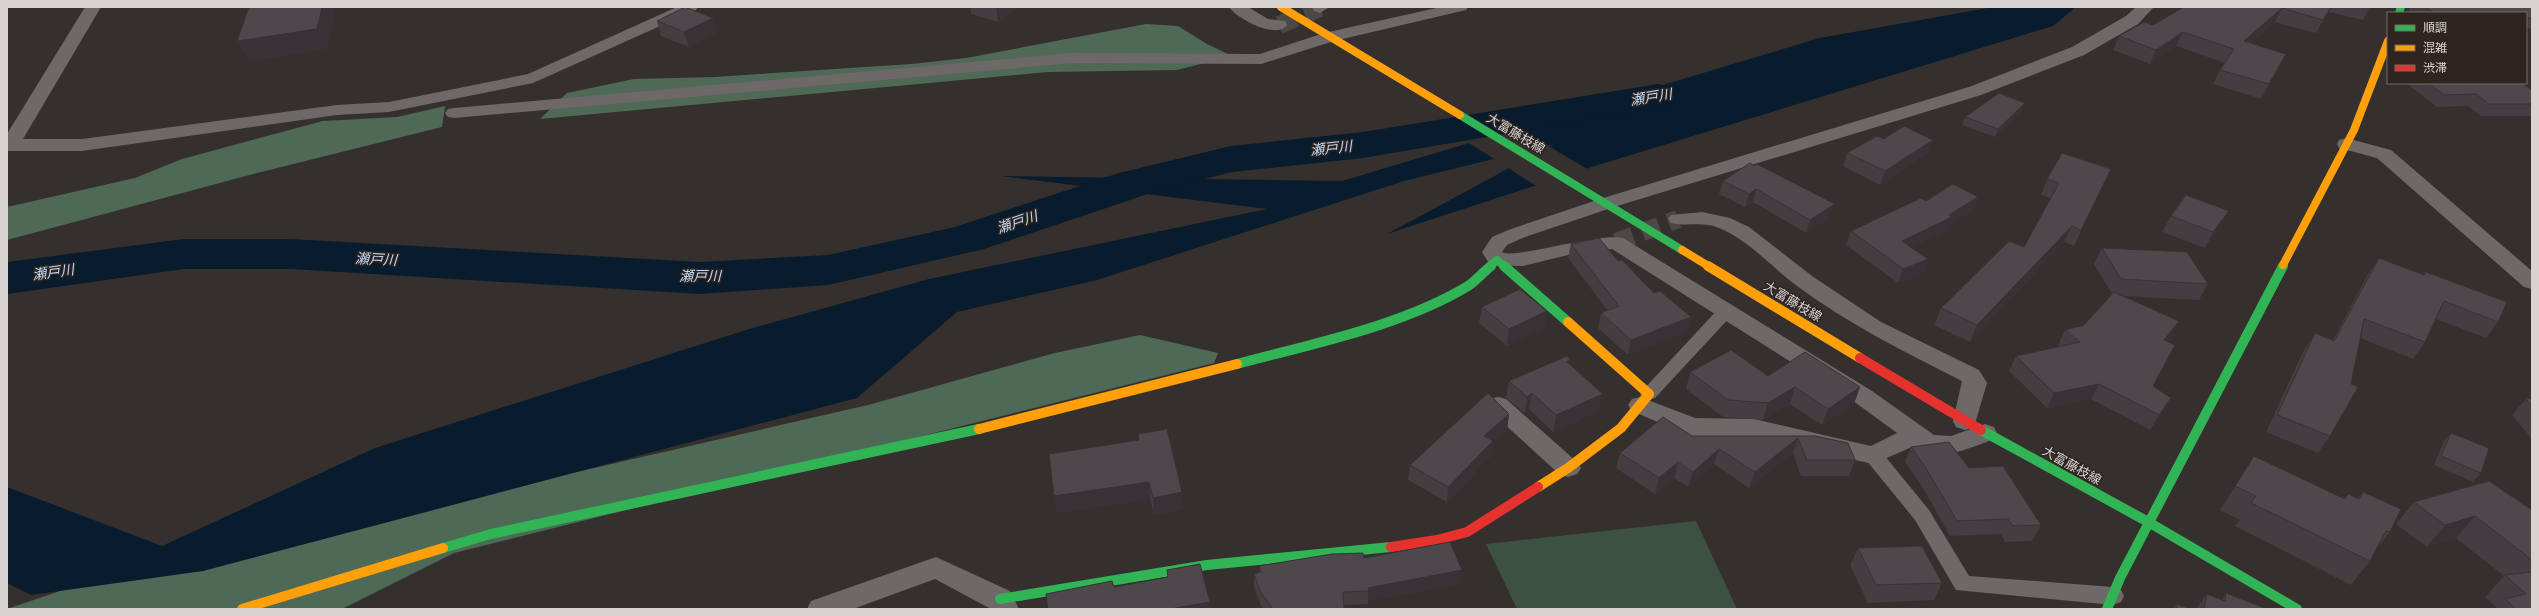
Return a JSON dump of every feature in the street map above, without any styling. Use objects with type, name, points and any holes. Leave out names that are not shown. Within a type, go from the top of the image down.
[{"type":"street","points":[[9,145],[93,7]]},
{"type":"street","points":[[9,145],[82,145],[337,110],[389,106],[533,78],[690,7]]},
{"type":"street","points":[[1237,7],[1260,22],[1271,25],[1279,25]]},
{"type":"street","name":"大富藤枝線","points":[[1281,7],[1985,433],[2150,523],[2297,609]]},
{"type":"street","points":[[454,113],[1073,58],[1261,59],[1337,41],[1460,7]]},
{"type":"street","points":[[1916,435],[1873,455],[1754,428],[1692,427],[1644,400],[1497,260],[1492,252],[1499,242],[1607,203],[1975,92],[2078,51],[2132,20],[2146,7]]},
{"type":"street","points":[[2110,602],[2346,144],[2387,43]]},
{"type":"street","points":[[2346,144],[2384,154],[2532,282]]},
{"type":"street","points":[[1678,219],[1702,218],[1723,222],[1742,231],[1804,282],[1873,327],[1971,376],[1975,383],[1965,421]]},
{"type":"street","points":[[242,609],[490,534],[977,430],[1080,405],[1360,331],[1438,302],[1469,285],[1497,260],[1529,260],[1547,253],[1578,246],[1616,242],[1864,397],[1928,444],[1952,445],[1985,433]]},
{"type":"street","points":[[822,609],[936,568],[1002,604],[1207,565],[1360,551],[1437,540],[1467,532],[1568,468],[1621,428],[1644,400]]},
{"type":"street","points":[[1498,405],[1568,468]]},
{"type":"lane","points":[[1644,400],[1726,311]]},
{"type":"lane","points":[[1873,455],[1922,515],[1963,584],[2110,602]]},
{"type":"green space","points":[[1146,24],[1178,26],[1207,44],[1232,56],[1177,70],[1048,72],[540,119],[567,93],[634,79],[714,77],[911,64],[966,58]]},
{"type":"green space","points":[[445,106],[442,127],[257,173],[7,240],[7,207],[135,178],[182,159],[323,121],[397,117]]},
{"type":"green space","points":[[1140,335],[1218,353],[1214,363],[454,553],[342,609],[7,609],[63,590],[868,405],[1055,353]]},
{"type":"green space","points":[[1696,521],[1737,609],[1517,609],[1486,544]]},
{"type":"water","points":[[1993,7],[2076,7],[2053,26],[1598,165],[1387,234],[1554,144],[1404,181],[1097,280],[957,312],[857,398],[203,571],[31,595],[7,583],[7,487],[162,546],[375,448],[746,330],[929,279],[1267,209],[1000,176],[1342,181],[1820,38]]},
{"type":"pier","points":[[1516,127],[1589,170],[1538,187],[1508,168],[1542,149],[1496,160],[1467,142]]},
{"type":"building","points":[[249,7],[322,7],[317,29],[237,41]]},
{"type":"building","points":[[685,7],[713,18],[684,32],[657,21]]},
{"type":"building","points":[[2184,7],[2331,7],[2323,20],[2282,8],[2244,41],[2286,54],[2269,84],[2220,70],[2234,49],[2183,32],[2156,50],[2119,36],[2144,22],[2153,25]]},
{"type":"building","points":[[2425,7],[2532,7],[2532,18],[2527,18],[2527,12],[2432,12]]},
{"type":"building","points":[[2430,84],[2523,84],[2532,90],[2532,104],[2489,104],[2476,94],[2444,95]]},
{"type":"building","points":[[1999,93],[2025,103],[1998,129],[1965,117]]},
{"type":"building","points":[[1904,126],[1933,140],[1885,171],[1847,153],[1877,136],[1884,139]]},
{"type":"building","points":[[2062,153],[2111,169],[2081,230],[2072,226],[1977,325],[1941,308],[2009,241],[2024,247],[2059,183],[2047,179]]},
{"type":"building","points":[[1750,163],[1754,166],[1757,164],[1835,204],[1810,220],[1756,189],[1749,194],[1723,181]]},
{"type":"building","points":[[1953,184],[1978,197],[1949,215],[1952,217],[1902,241],[1928,259],[1903,269],[1851,231],[1921,198],[1926,201]]},
{"type":"building","points":[[2186,195],[2229,211],[2213,232],[2171,216]]},
{"type":"building","points":[[1599,238],[1618,261],[1622,260],[1654,293],[1660,291],[1691,317],[1631,340],[1601,313],[1619,306],[1571,244]]},
{"type":"building","points":[[2102,248],[2187,252],[2208,284],[2121,279]]},
{"type":"building","points":[[2379,258],[2424,275],[2426,272],[2507,302],[2498,322],[2444,301],[2425,342],[2364,319],[2351,384],[2358,387],[2330,436],[2277,415],[2315,333],[2334,341]]},
{"type":"building","points":[[1520,289],[1547,311],[1509,329],[1482,307]]},
{"type":"building","points":[[2114,292],[2179,321],[2164,340],[2175,345],[2153,386],[2171,398],[2159,415],[2099,384],[2054,393],[2016,356],[2080,342],[2065,330],[2084,325]]},
{"type":"building","points":[[1731,350],[1768,376],[1805,352],[1860,387],[1828,409],[1795,387],[1768,403],[1728,400],[1690,372]]},
{"type":"building","points":[[1567,356],[1570,360],[1567,362],[1603,394],[1556,415],[1532,393],[1527,397],[1509,381]]},
{"type":"building","points":[[1488,393],[1509,414],[1484,436],[1493,441],[1448,487],[1410,465]]},
{"type":"building","points":[[2532,398],[2532,406],[2526,399]]},
{"type":"building","points":[[1663,417],[1692,436],[1815,436],[1848,443],[1855,460],[1807,460],[1798,438],[1755,472],[1719,449],[1693,472],[1678,462],[1659,478],[1620,453]]},
{"type":"building","points":[[1167,429],[1182,492],[1153,498],[1149,482],[1054,496],[1049,454],[1139,440],[1138,434]]},
{"type":"building","points":[[2451,433],[2489,448],[2481,473],[2441,456]]},
{"type":"building","points":[[1949,442],[1969,468],[2003,466],[2041,525],[2013,526],[2008,519],[1957,521],[1926,468],[1911,447]]},
{"type":"building","points":[[2254,456],[2345,499],[2348,494],[2359,499],[2363,492],[2401,509],[2390,532],[2386,531],[2370,561],[2251,503],[2256,496],[2235,486]]},
{"type":"building","points":[[2489,481],[2532,510],[2532,560],[2475,516],[2445,525],[2414,502]]},
{"type":"building","points":[[1450,542],[1462,570],[1368,588],[1369,591],[1343,592],[1344,609],[1273,609],[1260,591],[1254,574],[1261,572],[1259,566],[1332,554],[1363,553],[1364,558]]},
{"type":"building","points":[[1922,546],[1942,583],[1876,585],[1858,548]]},
{"type":"building","points":[[1200,564],[1210,602],[1175,609],[1048,609],[1046,594],[1112,581],[1114,587],[1168,577],[1167,570]]},
{"type":"building","points":[[2532,572],[2532,609],[2516,609],[2505,599],[2526,594],[2505,575]]},
{"type":"building","points":[[2226,593],[2267,609],[2204,609],[2207,594],[2225,601]]},
{"type":"building","points":[[2177,604],[2191,609],[2177,609]]},
{"type":"waterway","name":"瀬戸川","points":[[7,278],[184,254],[291,254],[700,278],[828,270],[967,239],[1135,183],[1231,159],[1363,145],[1658,96]]},
{"type":"tunnel","points":[[1279,25],[1320,8]]},
{"type":"tunnel","points":[[1616,242],[1678,219]]},
{"type":"traffic: fast","points":[[2399,12],[2401,7]]},
{"type":"traffic: fast","points":[[1460,115],[1682,250]]},
{"type":"traffic: fast","points":[[1237,364],[1360,331],[1438,302],[1469,285],[1497,260],[1568,322]]},
{"type":"traffic: fast","points":[[2107,609],[2120,578],[2283,265]]},
{"type":"traffic: fast","points":[[443,548],[491,534],[979,429]]},
{"type":"traffic: fast","points":[[1981,430],[2150,523],[2297,609]]},
{"type":"traffic: fast","points":[[1000,599],[1207,565],[1391,547]]},
{"type":"traffic: slow","points":[[1281,7],[1460,115]]},
{"type":"traffic: slow","points":[[2283,265],[2354,130],[2387,44]]},
{"type":"traffic: slow","points":[[1682,250],[1860,358]]},
{"type":"traffic: slow","points":[[1538,487],[1568,468],[1621,428],[1649,394],[1568,322]]},
{"type":"traffic: slow","points":[[979,429],[1237,364]]},
{"type":"traffic: slow","points":[[242,609],[443,548]]},
{"type":"traffic: jam","points":[[1860,358],[1981,430]]},
{"type":"traffic: jam","points":[[1391,547],[1437,540],[1467,532],[1538,487]]}]
